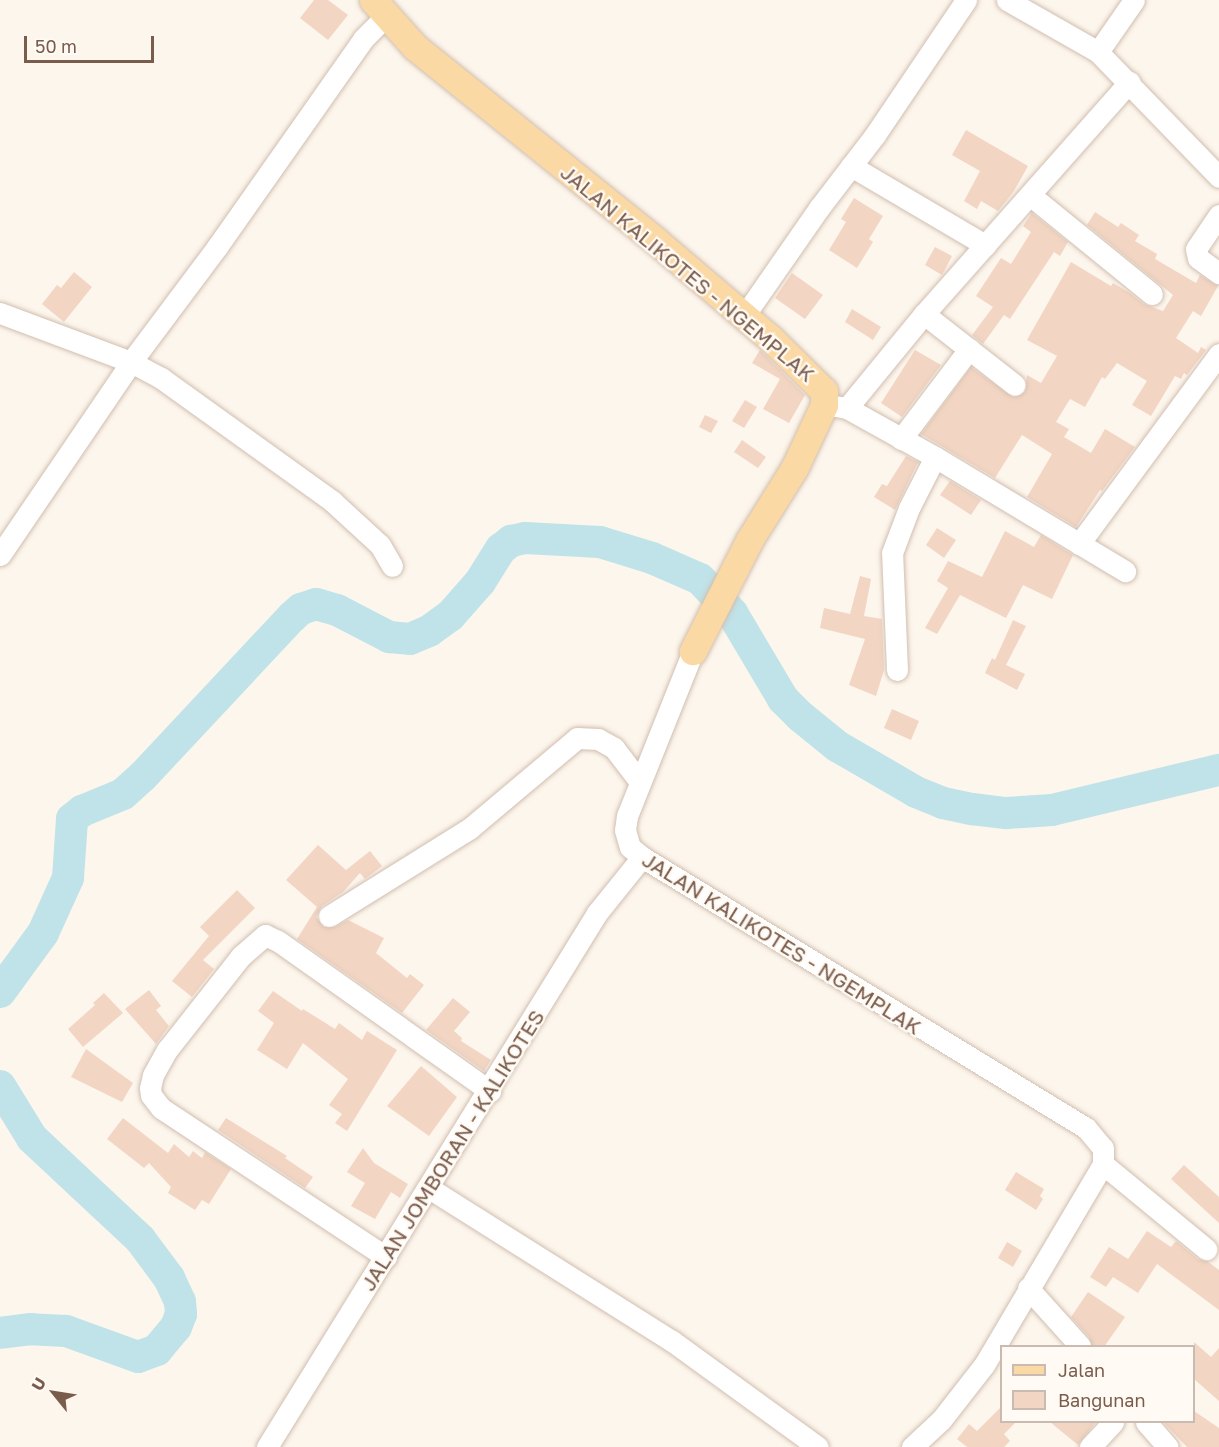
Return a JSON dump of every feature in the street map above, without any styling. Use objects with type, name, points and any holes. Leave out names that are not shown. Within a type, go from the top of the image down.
[{"type":"main road","name":"JALAN KALIKOTES - NGEMPLAK","points":[[378,5],[415,47],[656,241],[744,316],[818,383],[836,406],[795,467],[720,594],[693,651]]},
{"type":"street","points":[[744,316],[966,0]]},
{"type":"street","points":[[1006,0],[1098,52],[1219,177]]},
{"type":"street","points":[[1098,52],[1134,0]]},
{"type":"street","points":[[0,555],[131,362],[217,247],[363,39],[378,5]]},
{"type":"street","points":[[1125,571],[935,457],[836,406],[924,314],[1129,82]]},
{"type":"street","points":[[851,166],[985,245]]},
{"type":"street","points":[[1030,195],[1152,294]]},
{"type":"street","points":[[1219,215],[1196,249],[1198,258],[1219,273]]},
{"type":"street","points":[[0,313],[131,362],[161,378],[333,501],[380,545],[392,566]]},
{"type":"street","points":[[924,314],[1015,385]]},
{"type":"street","points":[[901,439],[969,349]]},
{"type":"street","points":[[1079,544],[1219,354]]},
{"type":"street","points":[[897,670],[891,553],[909,508],[935,457]]},
{"type":"street","name":"JALAN KALIKOTES - NGEMPLAK","points":[[693,651],[640,782],[625,830],[630,847],[642,858],[1086,1128],[1103,1148],[1103,1164]]},
{"type":"street","points":[[329,916],[469,830],[577,738],[598,739],[615,748],[640,782]]},
{"type":"street","name":"JALAN JOMBORAN - KALIKOTES","points":[[267,1447],[490,1090],[597,913],[642,858]]},
{"type":"street","points":[[386,1257],[161,1108],[151,1095],[150,1088],[153,1075],[167,1050],[241,956],[265,935],[278,941],[490,1090]]},
{"type":"street","points":[[912,1447],[941,1420],[984,1365],[1103,1164],[1206,1249]]},
{"type":"street","points":[[429,1188],[672,1341],[818,1447]]},
{"type":"street","points":[[1028,1288],[1078,1345]]},
{"type":"street","points":[[1090,1447],[1112,1423]]},
{"type":"street","points":[[1147,1423],[1168,1447]]},
{"type":"building","points":[[314,0],[328,0],[348,15],[328,40],[300,18]]},
{"type":"building","points":[[966,130],[1028,166],[1014,191],[998,211],[981,201],[977,209],[964,201],[980,171],[952,155]]},
{"type":"building","points":[[854,198],[883,216],[869,239],[873,242],[857,268],[829,250],[846,222],[841,219]]},
{"type":"building","points":[[1095,212],[1118,227],[1121,223],[1139,235],[1135,241],[1157,254],[1155,259],[1196,283],[1200,275],[1218,286],[1201,316],[1193,311],[1176,338],[1198,353],[1201,347],[1206,350],[1187,375],[1184,373],[1181,379],[1175,376],[1151,416],[1132,405],[1147,381],[1117,363],[1105,379],[1102,377],[1085,407],[1070,399],[1056,422],[1069,429],[1064,437],[1091,453],[1105,429],[1135,447],[1102,491],[1100,490],[1076,527],[1027,497],[1052,454],[1022,435],[995,478],[921,434],[971,367],[1013,397],[1025,392],[1027,375],[1041,383],[1057,356],[1027,340],[1071,262],[1111,286],[1113,283],[1144,304],[1163,311],[1173,295],[1087,225]]},
{"type":"building","points":[[1032,213],[1068,242],[1060,256],[1054,252],[1010,319],[1004,315],[983,344],[972,335],[993,307],[976,296],[1001,258],[1011,264],[1031,232],[1023,226]]},
{"type":"building","points":[[935,247],[952,256],[942,275],[925,265]]},
{"type":"building","points":[[74,272],[92,287],[64,322],[42,304],[57,285],[61,288]]},
{"type":"building","points":[[792,273],[823,295],[805,319],[775,298]]},
{"type":"building","points":[[852,309],[881,327],[873,340],[845,322]]},
{"type":"building","points":[[760,350],[805,395],[789,423],[763,409],[780,379],[752,363]]},
{"type":"building","points":[[915,350],[941,365],[902,417],[881,403]]},
{"type":"building","points":[[745,400],[757,407],[744,428],[732,421]]},
{"type":"building","points":[[705,415],[718,421],[711,433],[699,427]]},
{"type":"building","points":[[742,440],[766,457],[758,468],[734,452]]},
{"type":"building","points":[[906,456],[918,462],[895,510],[874,497],[882,484],[887,486]]},
{"type":"building","points":[[950,481],[981,500],[971,515],[940,495]]},
{"type":"building","points":[[937,528],[956,540],[944,558],[926,545]]},
{"type":"building","points":[[1005,531],[1034,547],[1041,535],[1073,555],[1052,599],[1023,585],[1006,618],[960,595],[937,634],[925,628],[948,588],[937,581],[948,561],[982,577]]},
{"type":"building","points":[[860,576],[871,579],[864,616],[882,619],[884,670],[876,696],[849,685],[865,639],[820,628],[824,608],[850,614]]},
{"type":"building","points":[[1013,620],[1026,626],[1006,665],[1025,674],[1017,690],[985,673],[992,658],[995,660]]},
{"type":"building","points":[[892,709],[919,721],[911,740],[884,728]]},
{"type":"building","points":[[318,845],[346,870],[370,851],[382,866],[365,879],[360,873],[343,892],[322,906],[316,917],[324,927],[335,927],[348,920],[384,938],[376,953],[407,978],[410,974],[424,985],[402,1013],[297,939],[317,907],[286,880]]},
{"type":"building","points":[[237,890],[255,908],[203,960],[214,969],[192,997],[172,981],[209,936],[200,927]]},
{"type":"building","points":[[149,990],[161,1006],[156,1010],[169,1026],[156,1044],[125,1009]]},
{"type":"building","points":[[273,991],[302,1011],[303,1009],[335,1029],[339,1023],[362,1040],[367,1031],[397,1050],[347,1131],[335,1123],[342,1114],[329,1105],[348,1079],[303,1043],[287,1069],[257,1050],[274,1023],[258,1011]]},
{"type":"building","points":[[104,993],[123,1013],[83,1047],[68,1029],[95,1005],[93,1003]]},
{"type":"building","points":[[453,998],[470,1012],[454,1031],[462,1038],[461,1041],[491,1060],[484,1071],[426,1030]]},
{"type":"building","points":[[86,1049],[133,1083],[122,1102],[71,1077]]},
{"type":"building","points":[[421,1066],[457,1097],[429,1136],[387,1106]]},
{"type":"building","points":[[123,1118],[168,1153],[174,1144],[189,1157],[193,1151],[202,1158],[205,1152],[231,1169],[209,1204],[202,1200],[195,1210],[168,1193],[171,1187],[149,1163],[144,1168],[107,1139]]},
{"type":"building","points":[[226,1118],[287,1156],[285,1158],[313,1177],[305,1188],[218,1130]]},
{"type":"building","points":[[363,1148],[374,1163],[408,1184],[400,1198],[391,1192],[375,1219],[351,1206],[365,1183],[347,1172]]},
{"type":"building","points":[[1184,1165],[1219,1197],[1219,1223],[1171,1179]]},
{"type":"building","points":[[1016,1172],[1044,1189],[1040,1196],[1043,1199],[1036,1210],[1005,1190]]},
{"type":"building","points":[[1147,1231],[1171,1247],[1176,1241],[1198,1259],[1207,1261],[1219,1270],[1219,1310],[1157,1264],[1138,1293],[1113,1277],[1106,1287],[1090,1277],[1109,1247],[1128,1259]]},
{"type":"building","points":[[1007,1242],[1022,1251],[1013,1267],[998,1258]]},
{"type":"building","points":[[1088,1292],[1125,1317],[1105,1345],[1091,1345],[1089,1337],[1071,1317]]},
{"type":"building","points":[[1194,1342],[1211,1357],[1219,1348],[1219,1401],[1195,1380]]},
{"type":"building","points":[[1000,1408],[1000,1423],[1015,1423],[1004,1434],[1010,1441],[1004,1447],[967,1447],[957,1439],[969,1424],[977,1431]]},
{"type":"building","points":[[1195,1412],[1219,1428],[1219,1447],[1187,1447],[1164,1423],[1195,1423]]},
{"type":"building","points":[[1051,1423],[1095,1423],[1078,1445]]},
{"type":"waterway","points":[[0,992],[43,933],[68,878],[72,819],[82,811],[123,794],[143,776],[301,609],[316,604],[337,610],[389,637],[410,639],[429,631],[450,616],[480,582],[501,549],[511,541],[525,538],[600,542],[652,558],[700,579],[732,613],[783,699],[800,716],[837,746],[916,792],[943,803],[1006,813],[1052,810],[1219,770]]},
{"type":"waterway","points":[[0,1086],[32,1138],[140,1239],[169,1278],[180,1302],[181,1314],[176,1327],[157,1350],[138,1357],[66,1331],[31,1329],[0,1333]]}]
